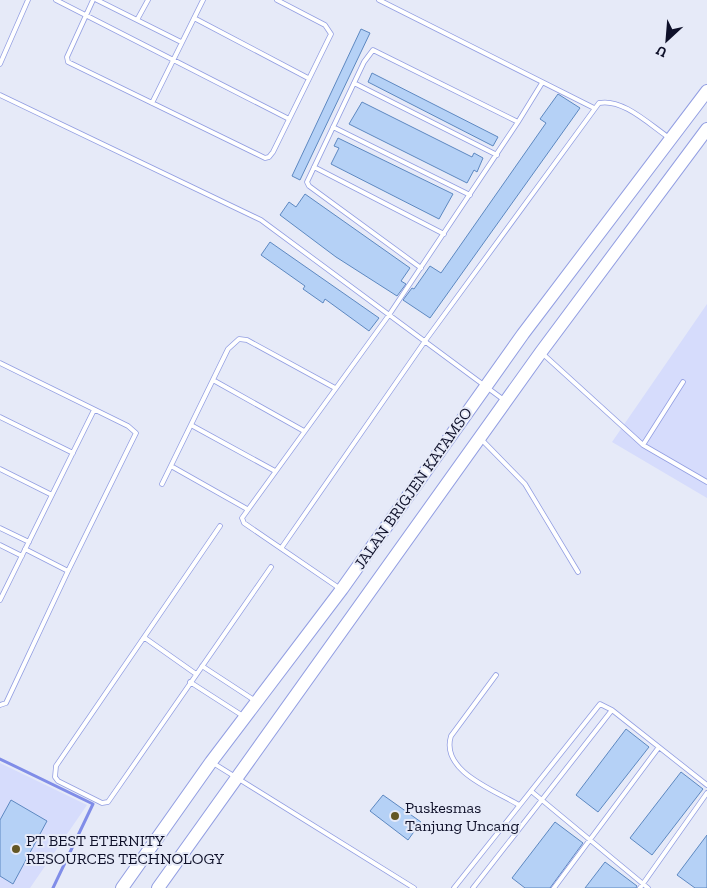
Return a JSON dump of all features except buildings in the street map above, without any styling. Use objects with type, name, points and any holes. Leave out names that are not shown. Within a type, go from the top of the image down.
[{"type":"highway","name":"JALAN BRIGJEN KATAMSO","points":[[122,888],[244,717],[342,589],[485,386],[707,91]]},
{"type":"highway","name":"JALAN BRIGJEN KATAMSO","points":[[158,888],[238,779],[541,352],[707,129]]},
{"type":"highway","points":[[644,176],[662,189]]},
{"type":"lane","points":[[0,64],[2,55],[28,0]]},
{"type":"lane","points":[[56,0],[288,119]]},
{"type":"lane","points":[[93,0],[67,57],[68,62],[265,158],[269,157],[273,152],[308,78],[329,40],[330,30],[277,0]]},
{"type":"lane","points":[[97,0],[181,42]]},
{"type":"lane","points":[[137,20],[148,0]]},
{"type":"lane","points":[[152,103],[203,0]]},
{"type":"lane","points":[[379,0],[594,108]]},
{"type":"lane","points":[[194,18],[308,78]]},
{"type":"lane","points":[[421,268],[309,186],[307,179],[370,51],[376,50],[518,122]]},
{"type":"lane","points":[[342,589],[244,523],[242,518],[389,315],[497,154],[542,82]]},
{"type":"lane","points":[[354,83],[497,154]]},
{"type":"lane","points":[[0,95],[261,220],[506,401]]},
{"type":"lane","points":[[282,547],[424,341],[598,103],[608,101],[620,105],[672,140]]},
{"type":"lane","points":[[334,127],[470,195]]},
{"type":"lane","points":[[314,167],[444,234]]},
{"type":"lane","points":[[162,484],[228,349],[239,339],[247,340],[335,388]]},
{"type":"lane","points":[[541,352],[644,445],[707,482]]},
{"type":"lane","points":[[0,363],[135,431],[136,436],[68,571],[6,703],[0,705]]},
{"type":"lane","points":[[213,380],[304,431]]},
{"type":"lane","points":[[644,445],[683,382]]},
{"type":"lane","points":[[1,597],[94,410]]},
{"type":"lane","points":[[0,417],[73,453]]},
{"type":"lane","points":[[191,425],[275,471]]},
{"type":"lane","points":[[480,438],[525,484],[578,572]]},
{"type":"lane","points":[[171,466],[247,509]]},
{"type":"lane","points":[[0,469],[52,495]]},
{"type":"lane","points":[[220,526],[56,766],[55,777],[58,781],[102,803],[108,802],[270,567]]},
{"type":"lane","points":[[0,528],[29,542]]},
{"type":"lane","points":[[0,545],[22,556]]},
{"type":"lane","points":[[25,549],[68,571]]},
{"type":"lane","points":[[145,638],[196,674]]},
{"type":"lane","points":[[202,666],[256,702]]},
{"type":"lane","points":[[496,675],[451,736],[448,744],[449,752],[458,768],[520,805]]},
{"type":"lane","points":[[190,682],[244,717]]},
{"type":"lane","points":[[454,888],[600,704],[612,710],[707,785]]},
{"type":"lane","points":[[473,888],[612,710]]},
{"type":"lane","points":[[554,888],[660,747]]},
{"type":"lane","points":[[211,762],[414,888]]},
{"type":"lane","points":[[531,791],[641,886],[648,888]]},
{"type":"lane","points":[[641,886],[707,793]]},
{"type":"shaded area","points":[[707,304],[707,498],[612,442]]},
{"type":"shaded area","name":"PT BEST ETERNITY RESOURCES TECHNOLOGY","points":[[0,763],[87,805],[30,888],[0,888]]},
{"type":"waterway","points":[[0,759],[93,804],[53,888]]},
{"type":"place","name":"Puskesmas Tanjung Uncang","points":[[395,816]]},
{"type":"place","name":"PT BEST ETERNITY RESOURCES TECHNOLOGY","points":[[16,849]]}]
